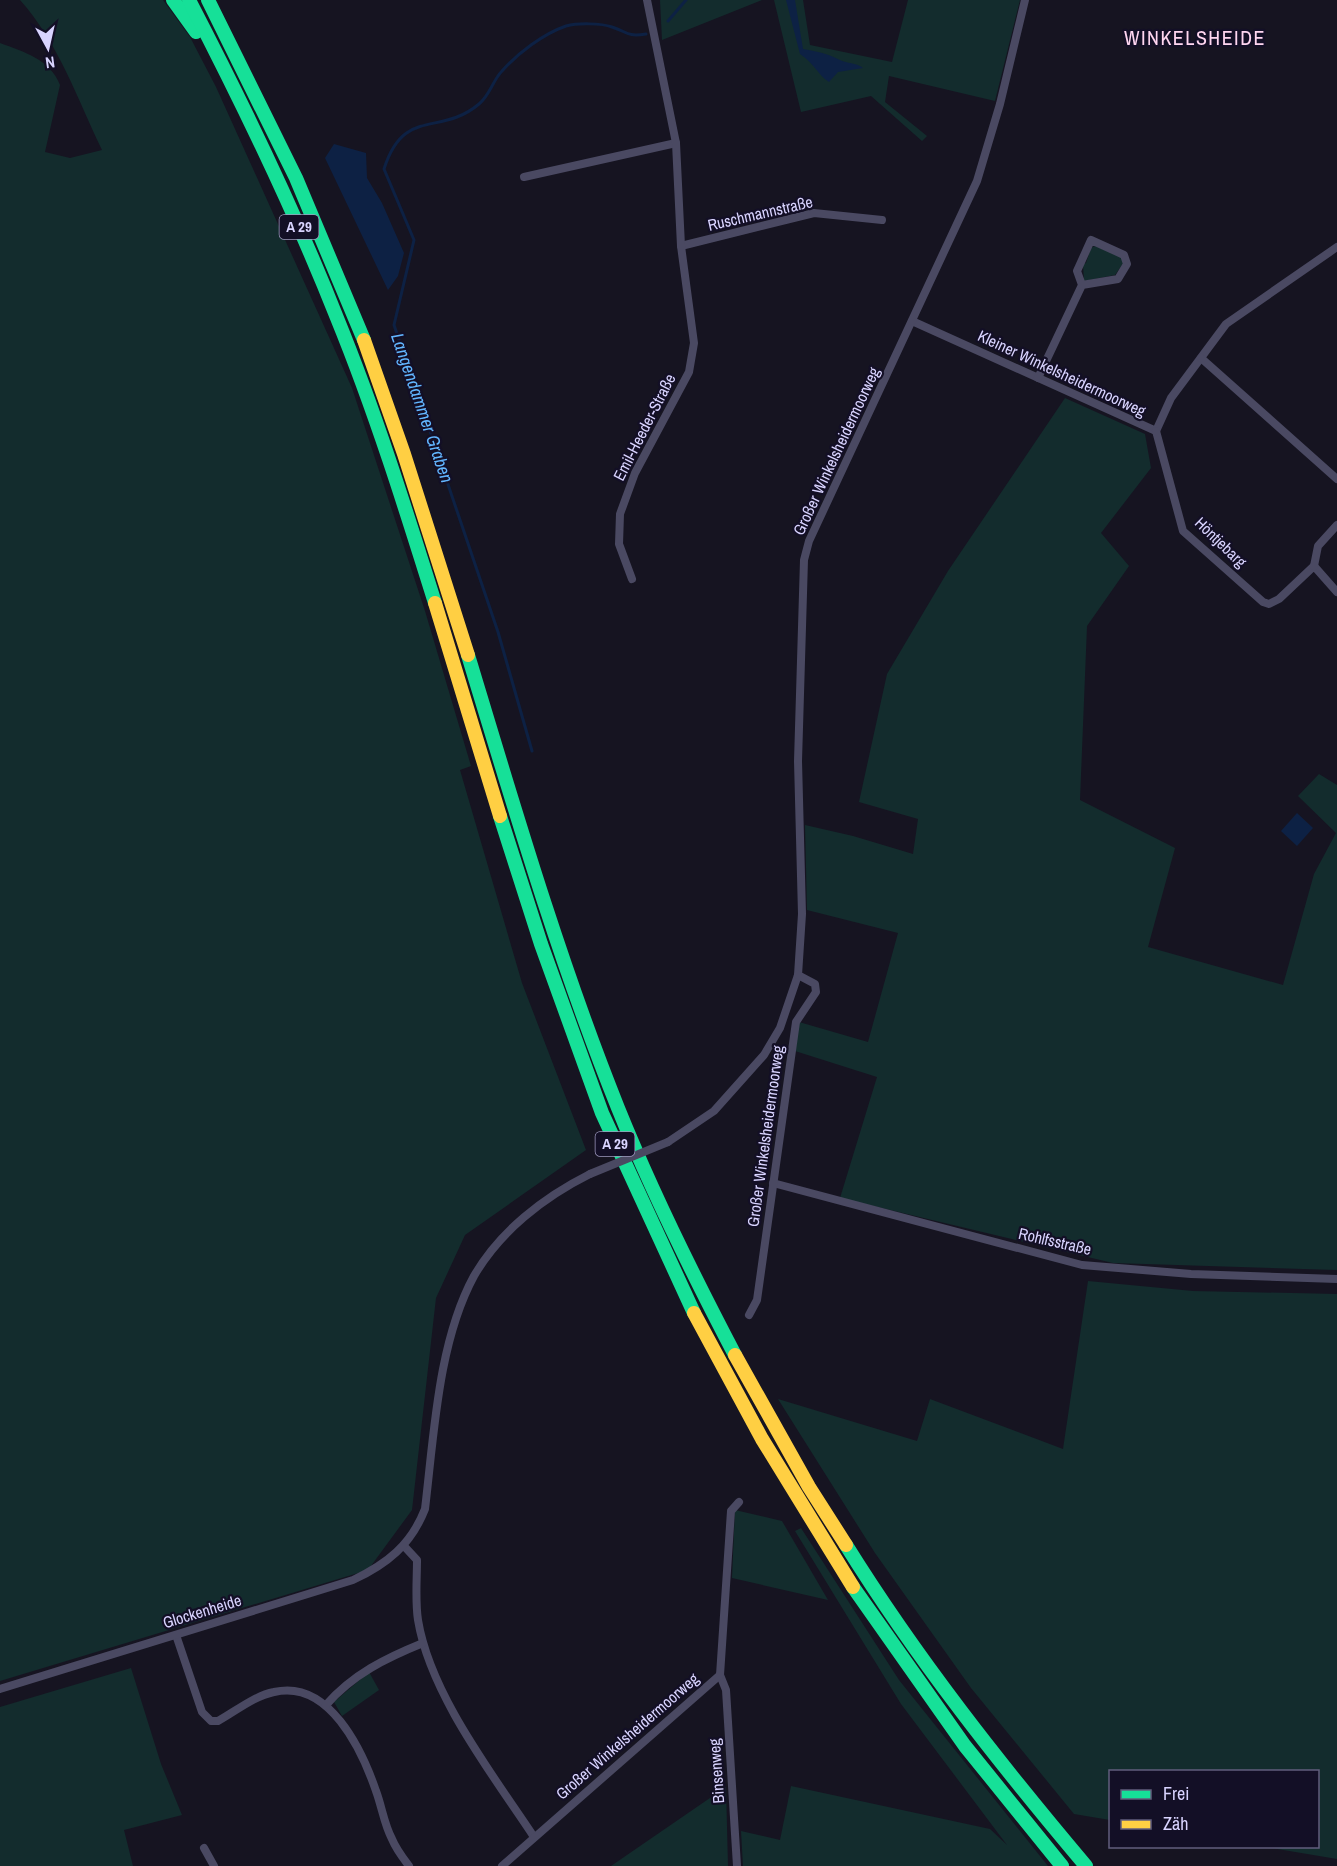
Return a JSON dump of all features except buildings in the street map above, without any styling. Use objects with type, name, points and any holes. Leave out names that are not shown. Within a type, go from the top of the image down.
[{"type":"highway","points":[[173,0],[194,27],[238,112],[250,120]]},
{"type":"highway","name":"A 29","points":[[189,0],[250,120],[331,303],[379,431],[523,895],[584,1065],[632,1184],[699,1324],[799,1505],[861,1602],[927,1695],[1062,1866]]},
{"type":"highway","name":"A 29","points":[[208,0],[269,117],[308,202],[357,320],[420,499],[562,954],[618,1107],[694,1276],[792,1459],[872,1587],[995,1757],[1086,1866]]},
{"type":"street","name":"Emil-Heeder-Straße","points":[[632,579],[619,544],[620,514],[635,472],[689,372],[694,343],[681,246],[676,143],[647,0]]},
{"type":"street","name":"Großer Winkelsheidermoorweg","points":[[404,1546],[425,1509],[440,1390],[456,1319],[475,1276],[504,1236],[536,1207],[561,1189],[590,1174],[668,1142],[714,1111],[764,1055],[780,1028],[798,975],[802,914],[798,761],[804,560],[809,541],[977,181],[1000,104],[1025,0]]},
{"type":"street","points":[[524,177],[676,143]]},
{"type":"street","name":"Ruschmannstraße","points":[[681,246],[814,213],[882,220]]},
{"type":"street","points":[[1038,378],[1082,285],[1077,271],[1091,240],[1124,255],[1127,264],[1118,279],[1082,285]]},
{"type":"street","name":"Kleiner Winkelsheidermoorweg","points":[[912,321],[1156,431],[1171,398],[1226,324],[1337,247]]},
{"type":"street","points":[[1201,358],[1337,479]]},
{"type":"street","name":"Höntjebarg","points":[[1156,431],[1183,531],[1263,602],[1269,604],[1279,599],[1314,566],[1318,546],[1337,525]]},
{"type":"street","points":[[1314,566],[1337,592]]},
{"type":"street","name":"Großer Winkelsheidermoorweg","points":[[748,1315],[757,1300],[796,1022],[816,992],[815,984],[798,975]]},
{"type":"street","name":"Rohlfsstraße","points":[[773,1183],[1082,1265],[1191,1274],[1337,1279]]},
{"type":"street","name":"Großer Winkelsheidermoorweg","points":[[502,1866],[720,1675],[731,1511],[739,1502]]},
{"type":"street","points":[[404,1546],[417,1560],[417,1617],[423,1643],[438,1680],[474,1747],[534,1837]]},
{"type":"street","name":"Glockenheide","points":[[0,1689],[353,1580],[379,1568],[404,1546]]},
{"type":"street","points":[[176,1635],[202,1712],[211,1721],[218,1721],[257,1698],[275,1691],[302,1692],[326,1705],[348,1734],[366,1765],[392,1840],[409,1866]]},
{"type":"street","points":[[326,1705],[349,1682],[384,1659],[423,1643]]},
{"type":"street","name":"Binsenweg","points":[[720,1675],[726,1690],[737,1866]]},
{"type":"street","points":[[204,1848],[214,1866]]},
{"type":"green space","points":[[20,0],[163,0],[190,37],[216,87],[352,388],[425,611],[471,766],[460,770],[522,983],[586,1150],[465,1235],[436,1298],[412,1510],[368,1570],[0,1681],[0,43],[27,53],[43,63],[56,76],[60,85],[45,152],[70,158],[102,150],[56,53]]},
{"type":"green space","points":[[660,0],[762,0],[662,40]]},
{"type":"green space","points":[[774,0],[803,0],[810,45],[892,62],[908,0],[1020,0],[995,101],[889,76],[885,102],[927,136],[922,141],[871,96],[801,112]]},
{"type":"green space","points":[[1095,246],[1121,257],[1124,262],[1115,275],[1084,281],[1083,264],[1086,263],[1091,248]]},
{"type":"green space","points":[[1065,398],[1145,434],[1151,468],[1101,533],[1129,566],[1087,626],[1080,800],[1175,848],[1148,947],[1283,985],[1314,874],[1336,833],[1298,796],[1319,774],[1337,785],[1337,1270],[1113,1263],[840,1198],[877,1077],[795,1051],[799,1022],[868,1042],[898,933],[807,910],[805,825],[853,836],[913,854],[918,819],[859,802],[887,674],[948,571]]},
{"type":"green space","points":[[1088,1281],[1193,1291],[1337,1294],[1337,1859],[1271,1848],[1319,1848],[1319,1770],[1109,1770],[1109,1820],[1074,1814],[971,1688],[875,1553],[778,1399],[917,1441],[930,1399],[1063,1449]]},
{"type":"green space","points":[[735,1510],[782,1521],[828,1600],[732,1578]]},
{"type":"green space","points":[[801,1528],[899,1680],[1048,1866],[743,1866],[741,1831],[780,1840],[791,1786],[990,1829],[1007,1845],[901,1704],[795,1531]]},
{"type":"green space","points":[[131,1668],[161,1764],[182,1815],[124,1830],[133,1866],[0,1866],[0,1707]]},
{"type":"green space","points":[[369,1672],[379,1690],[342,1716],[334,1702]]},
{"type":"green space","points":[[726,1787],[728,1866],[611,1866]]},
{"type":"water","points":[[786,0],[795,0],[803,49],[826,54],[863,68],[838,72],[829,82],[825,79],[800,54]]},
{"type":"water","points":[[334,144],[366,153],[367,178],[382,203],[404,253],[398,276],[388,290],[325,158]]},
{"type":"water","points":[[1297,813],[1313,828],[1297,846],[1281,831]]},
{"type":"waterway","name":"Langendammer Graben","points":[[668,21],[686,0]]},
{"type":"waterway","name":"Langendammer Graben","points":[[532,751],[498,632],[394,325],[414,240],[384,169],[392,149],[402,137],[413,129],[465,114],[486,96],[508,64],[549,34],[576,24],[607,26],[631,34],[646,34]]},
{"type":"traffic: fast","points":[[173,0],[196,32]]},
{"type":"traffic: fast","points":[[189,0],[267,157],[321,277],[377,424],[435,603]]},
{"type":"traffic: fast","points":[[208,0],[296,178],[364,340]]},
{"type":"traffic: fast","points":[[468,655],[538,883],[597,1053],[659,1202],[735,1355]]},
{"type":"traffic: fast","points":[[500,816],[541,944],[602,1113],[694,1313]]},
{"type":"traffic: fast","points":[[846,1545],[930,1670],[1022,1789],[1086,1866]]},
{"type":"traffic: fast","points":[[853,1587],[965,1746],[1062,1866]]},
{"type":"traffic: slow","points":[[364,340],[404,454],[468,655]]},
{"type":"traffic: slow","points":[[435,603],[500,816]]},
{"type":"traffic: slow","points":[[694,1313],[762,1439],[853,1587]]},
{"type":"traffic: slow","points":[[735,1355],[809,1487],[846,1545]]},
{"type":"district","name":"WINKELSHEIDE","points":[[1195,38]]}]
